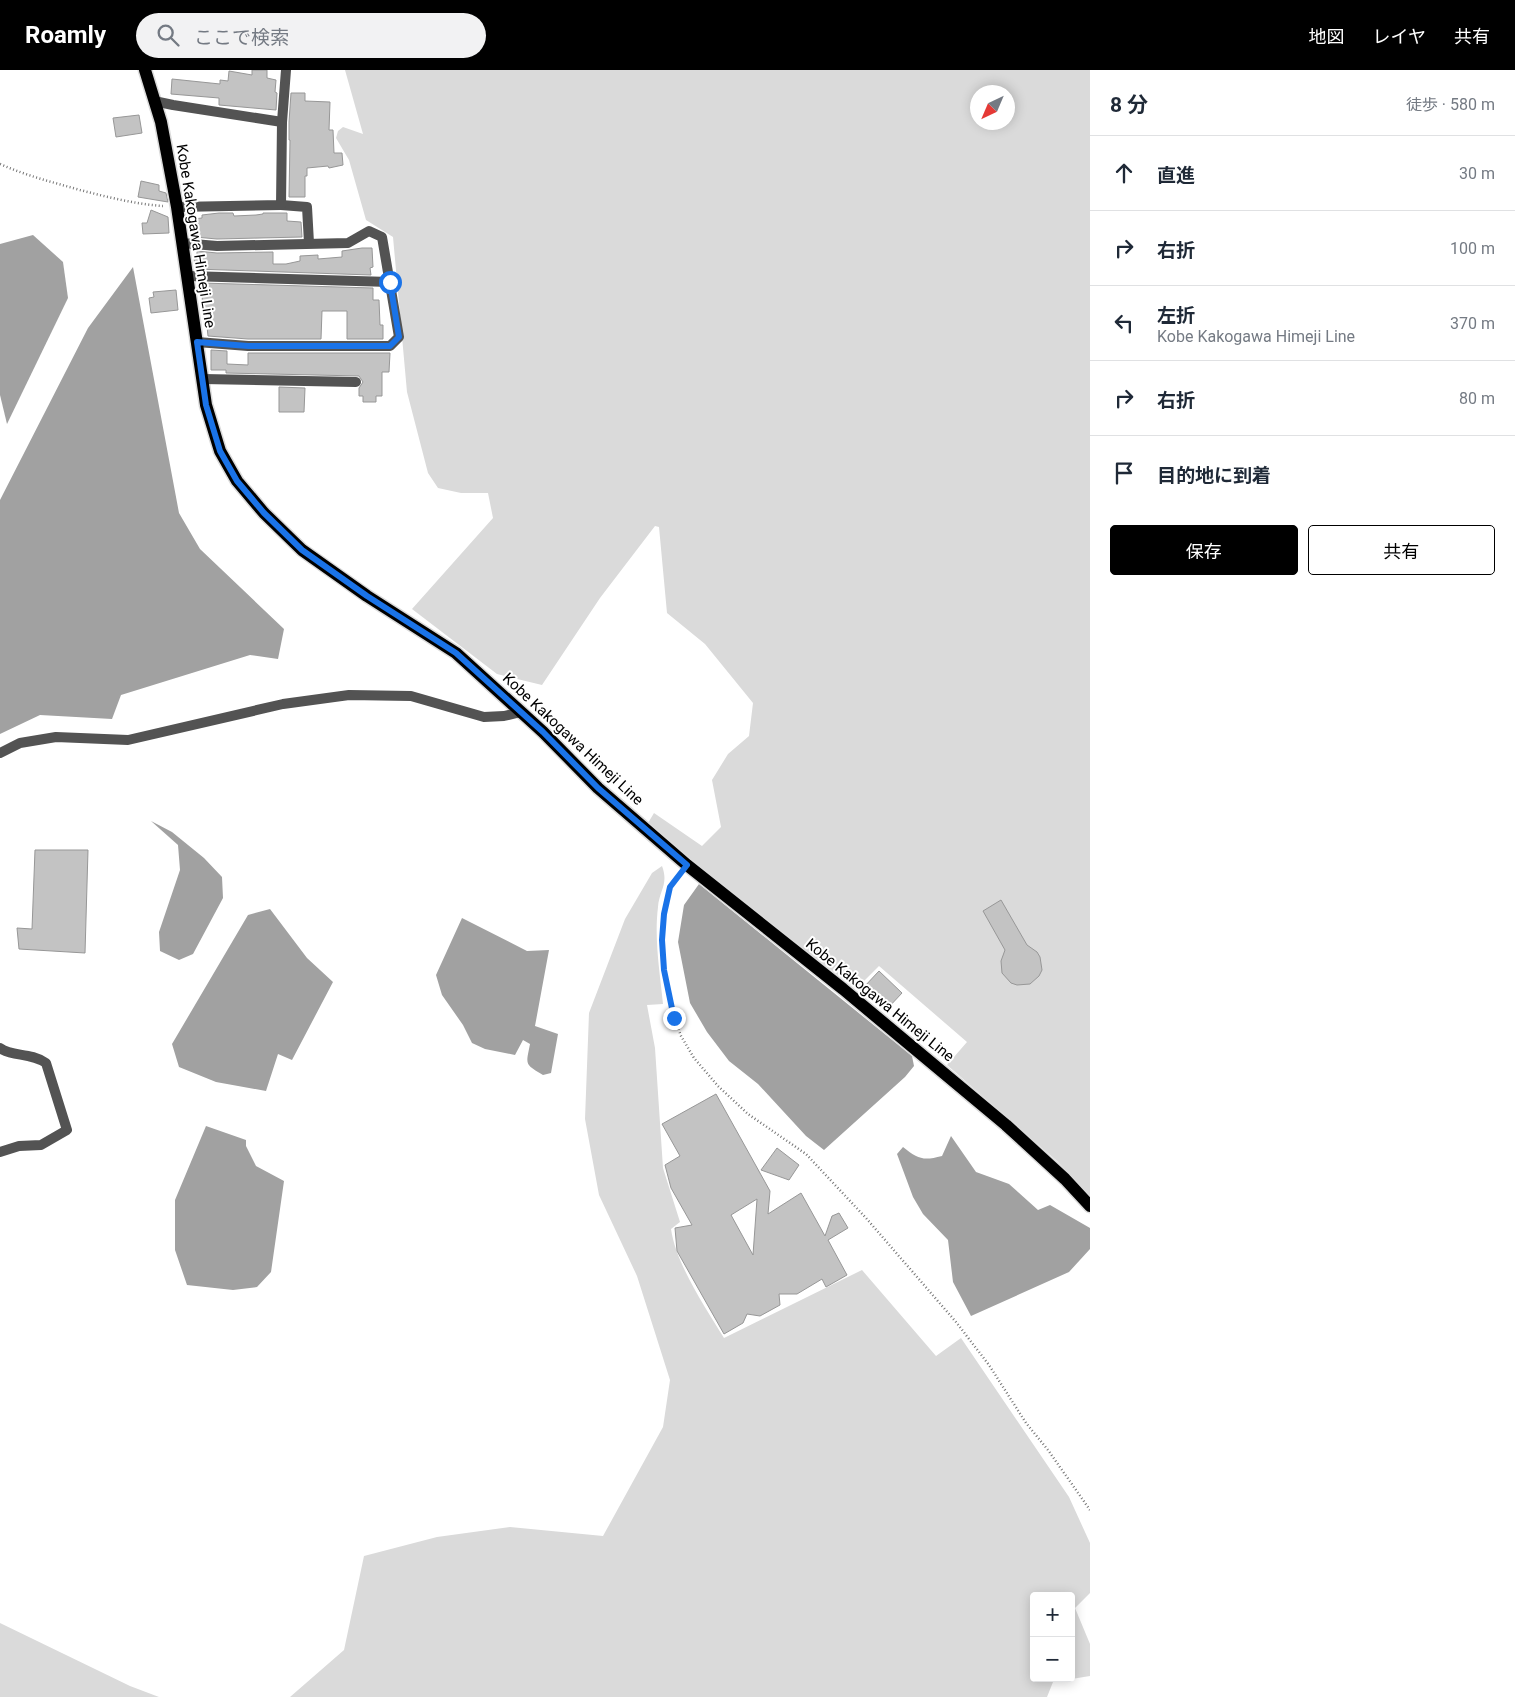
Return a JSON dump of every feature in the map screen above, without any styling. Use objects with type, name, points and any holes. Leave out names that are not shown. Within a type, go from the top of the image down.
[{"type":"main road","name":"Kobe Kakogawa Himeji Line","points":[[145,70],[161,122],[177,206],[206,405],[220,451],[237,481],[264,513],[302,550],[367,596],[456,653],[543,732],[598,788],[687,865],[843,989],[1006,1125],[1066,1180],[1090,1206]]},
{"type":"street","points":[[281,205],[282,122],[286,70]]},
{"type":"street","points":[[154,100],[173,105],[282,122]]},
{"type":"street","points":[[177,206],[281,205],[307,207],[309,243]]},
{"type":"street","points":[[182,243],[217,246],[348,243],[369,231],[382,238],[399,337],[390,346],[248,346],[197,342]]},
{"type":"street","points":[[188,276],[390,282]]},
{"type":"street","points":[[203,379],[356,382]]},
{"type":"street","points":[[0,753],[20,743],[56,737],[128,740],[283,704],[350,696],[411,696],[484,717],[504,716],[520,712]]},
{"type":"street","points":[[0,1048],[5,1052],[37,1057],[46,1063],[67,1130],[41,1145],[19,1146],[0,1152]]},
{"type":"path","points":[[0,164],[28,176],[102,196],[150,205],[177,206]]},
{"type":"path","points":[[687,865],[670,887],[664,914],[662,940],[664,970],[674,1018],[681,1036],[694,1058],[718,1086],[748,1114],[806,1154],[866,1218],[956,1322],[989,1365],[1026,1423],[1048,1450],[1090,1510]]},
{"type":"shaded area","points":[[345,70],[1090,70],[1090,1197],[1057,1161],[947,1065],[967,1042],[879,966],[856,989],[699,869],[648,823],[654,813],[702,846],[721,827],[712,780],[728,754],[749,736],[753,703],[705,644],[667,613],[659,527],[655,526],[600,598],[542,685],[497,674],[412,609],[493,518],[488,493],[461,493],[438,488],[428,473],[407,392],[393,237],[366,220],[349,160],[336,138],[338,131],[343,127],[363,134]]},
{"type":"shaded area","points":[[33,235],[63,262],[68,298],[7,424],[0,395],[0,244]]},
{"type":"shaded area","points":[[133,267],[179,513],[200,549],[284,629],[278,659],[250,655],[121,695],[112,719],[40,715],[0,734],[0,500],[88,328]]},
{"type":"shaded area","points":[[151,821],[172,832],[204,858],[222,877],[223,898],[193,954],[179,960],[160,951],[159,932],[180,870],[178,845]]},
{"type":"shaded area","points":[[662,866],[664,883],[659,901],[657,931],[663,1004],[647,1005],[655,1048],[663,1168],[680,1222],[671,1229],[679,1256],[692,1285],[724,1338],[862,1270],[936,1356],[961,1338],[1069,1497],[1090,1543],[1090,1593],[1075,1608],[1075,1592],[1030,1592],[1030,1682],[1053,1682],[1047,1697],[290,1697],[344,1650],[364,1556],[437,1537],[510,1527],[603,1536],[663,1427],[670,1380],[637,1276],[599,1195],[585,1119],[589,1013],[625,919],[652,873]]},
{"type":"shaded area","points":[[699,884],[912,1056],[914,1066],[905,1077],[824,1150],[806,1136],[758,1084],[729,1061],[707,1032],[690,1003],[678,942],[684,905]]},
{"type":"shaded area","points":[[270,909],[307,958],[333,982],[292,1060],[278,1054],[266,1091],[216,1082],[179,1067],[172,1044],[248,915]]},
{"type":"shaded area","points":[[462,918],[527,951],[549,950],[535,1026],[558,1034],[551,1073],[543,1075],[529,1066],[527,1060],[530,1044],[523,1040],[515,1055],[485,1049],[472,1043],[463,1025],[442,995],[436,975]]},
{"type":"shaded area","points":[[206,1126],[246,1140],[246,1146],[256,1166],[284,1181],[271,1272],[257,1287],[233,1290],[187,1285],[175,1250],[175,1200]]},
{"type":"shaded area","points":[[951,1136],[976,1172],[1009,1184],[1038,1210],[1050,1205],[1090,1228],[1090,1249],[1069,1272],[971,1316],[953,1282],[948,1240],[923,1214],[913,1197],[897,1154],[903,1147],[925,1159],[942,1156]]},
{"type":"shaded area","points":[[1075,1608],[1090,1644],[1090,1676],[1075,1678]]},
{"type":"shaded area","points":[[0,1623],[130,1686],[159,1697],[0,1697]]},
{"type":"building","points":[[252,70],[267,70],[267,78],[276,80],[276,110],[219,105],[219,98],[171,94],[172,79],[220,84],[220,80],[228,81],[229,71],[252,75]]},
{"type":"building","points":[[291,93],[305,93],[305,101],[330,102],[329,130],[333,130],[334,153],[342,153],[343,165],[329,168],[328,166],[307,168],[305,197],[289,197]]},
{"type":"building","points":[[139,115],[142,133],[116,137],[113,118]]},
{"type":"building","points":[[141,181],[159,185],[159,191],[166,193],[168,202],[138,197]]},
{"type":"building","points":[[151,210],[168,217],[169,233],[143,234],[142,223],[147,223]]},
{"type":"building","points":[[233,213],[234,216],[287,213],[287,221],[301,222],[302,237],[217,239],[195,237],[193,219],[202,218],[202,215]]},
{"type":"building","points":[[372,248],[373,267],[370,268],[371,275],[195,269],[194,257],[197,257],[197,251],[217,253],[273,252],[273,264],[286,264],[300,261],[300,256],[318,255],[318,259],[342,257],[342,251]]},
{"type":"building","points":[[201,283],[373,288],[373,300],[379,300],[380,325],[383,325],[383,339],[347,339],[347,311],[322,311],[321,339],[248,339],[208,336]]},
{"type":"building","points":[[176,290],[178,310],[151,313],[149,298],[154,297],[153,292]]},
{"type":"building","points":[[211,350],[227,351],[227,364],[248,365],[248,353],[390,353],[389,372],[382,372],[382,396],[376,396],[376,402],[363,402],[363,396],[359,396],[359,388],[363,382],[359,376],[226,373],[226,370],[211,370]]},
{"type":"building","points":[[279,387],[305,388],[304,412],[279,412]]},
{"type":"building","points":[[35,850],[88,850],[85,953],[19,949],[17,928],[32,929]]},
{"type":"building","points":[[1001,900],[1027,945],[1037,952],[1040,957],[1042,970],[1039,976],[1030,984],[1017,985],[1011,983],[1002,973],[1001,961],[1005,950],[983,911]]},
{"type":"building","points":[[879,971],[902,993],[887,1009],[864,987]]},
{"type":"building","points":[[716,1094],[770,1191],[768,1214],[801,1193],[825,1236],[832,1216],[839,1213],[848,1228],[828,1240],[847,1275],[826,1287],[822,1279],[797,1294],[779,1294],[780,1305],[760,1316],[747,1314],[743,1323],[724,1334],[677,1251],[675,1228],[692,1225],[671,1188],[665,1165],[680,1156],[662,1124]],"holes":[[[757,1199],[753,1255],[731,1215]]]},
{"type":"building","points":[[777,1148],[799,1165],[789,1180],[761,1170]]},
{"type":"route","points":[[390,282],[399,337],[390,346],[248,346],[197,342],[206,405],[220,451],[237,481],[264,513],[302,550],[367,596],[456,653],[543,732],[598,788],[687,865],[670,887],[664,914],[662,940],[664,970],[674,1018]]}]
